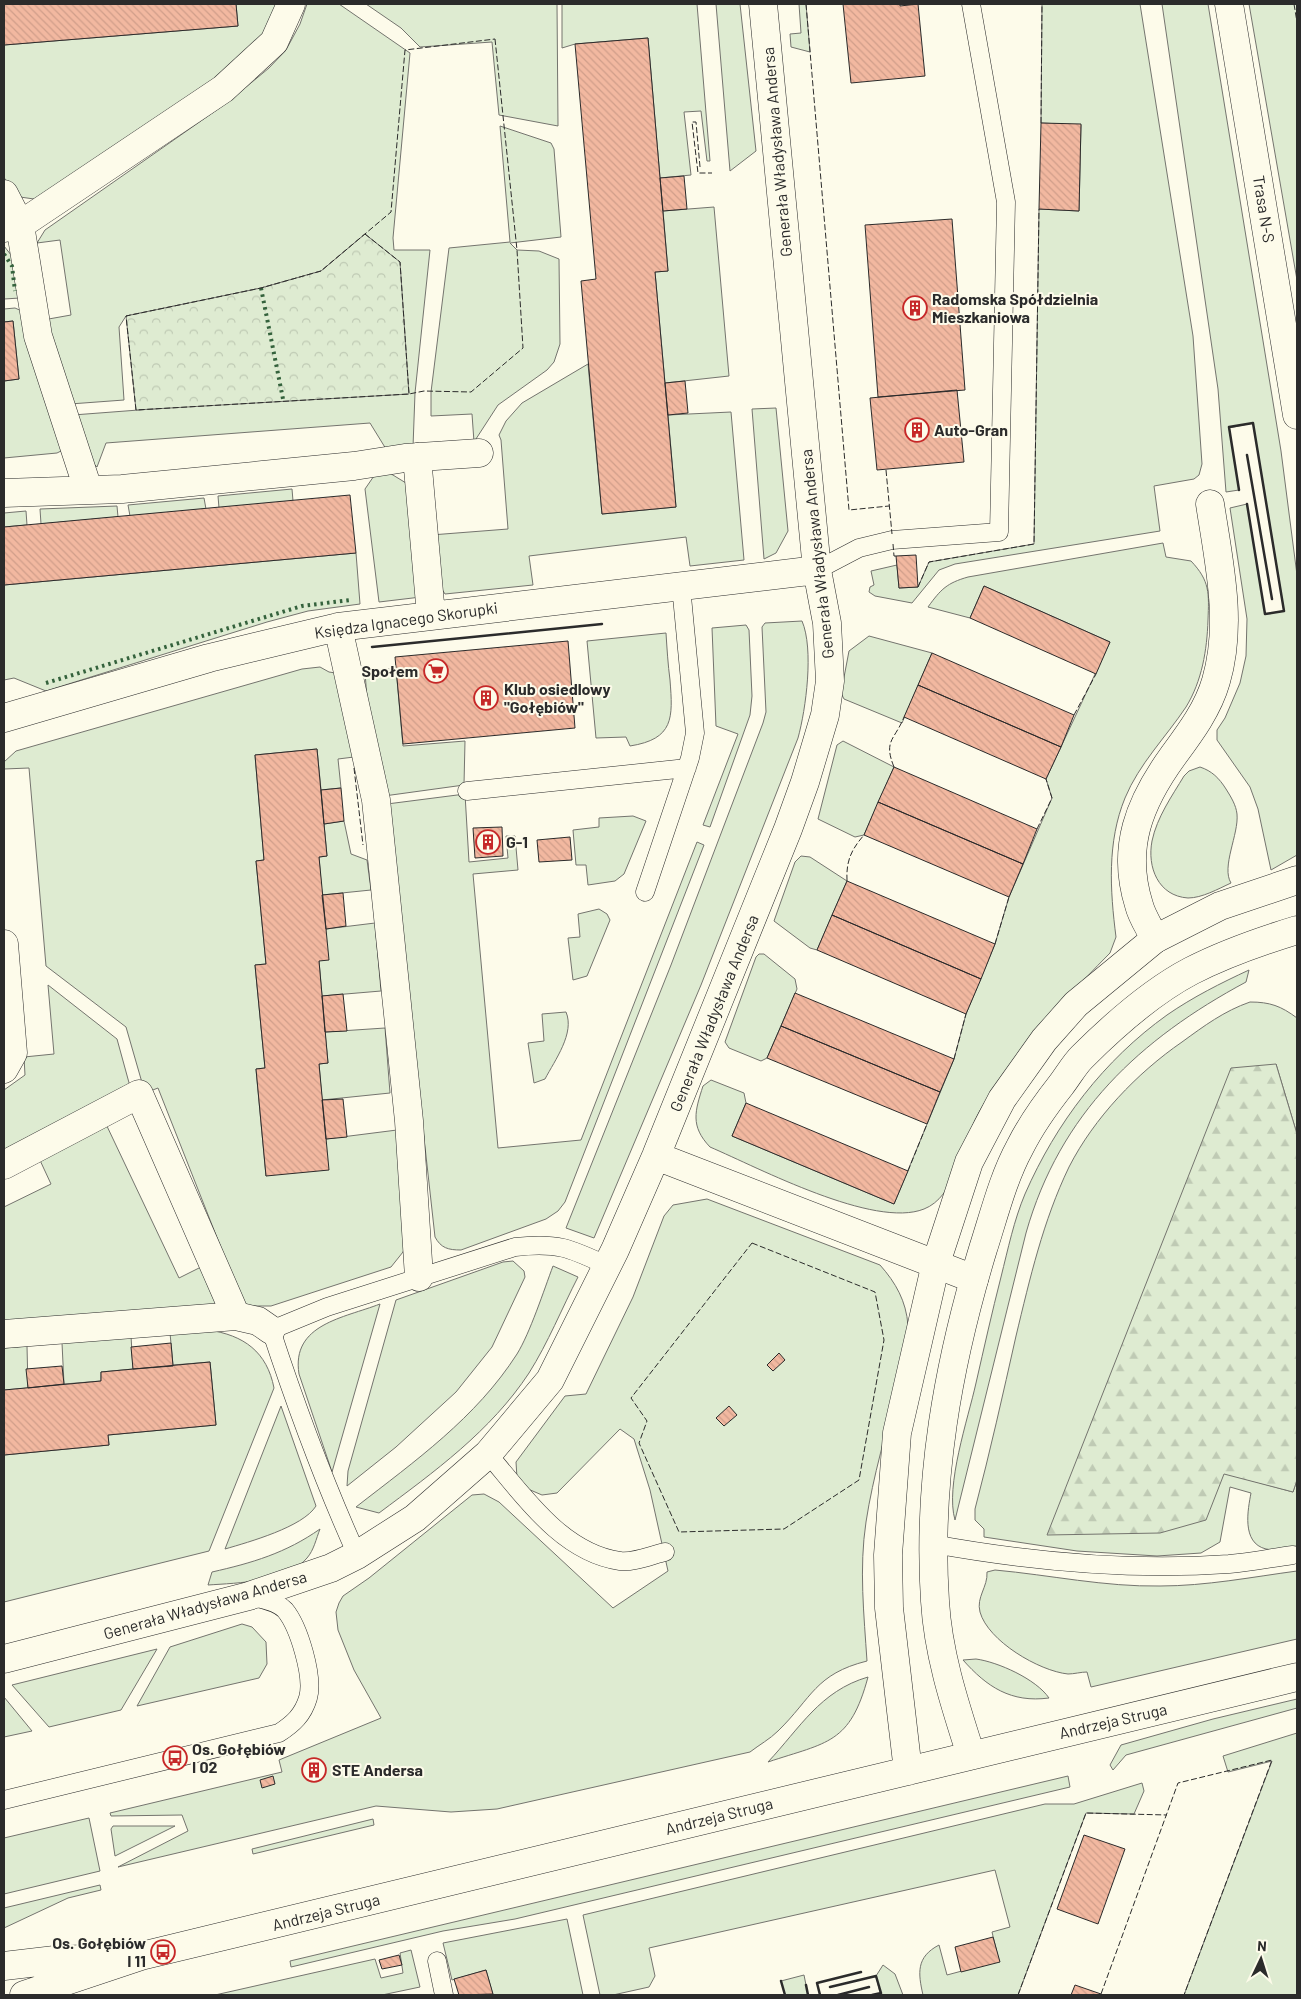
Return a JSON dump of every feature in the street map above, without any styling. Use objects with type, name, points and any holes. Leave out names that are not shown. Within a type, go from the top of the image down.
[{"type":"street","points":[[12,226],[223,88],[274,42],[292,4]]},
{"type":"street","name":"Generała Władysława Andersa","points":[[4,1659],[249,1596],[331,1568],[357,1555],[415,1518],[488,1454],[550,1380],[608,1266],[656,1156],[788,829],[825,715],[830,681],[827,623],[817,570],[763,4]]},
{"type":"street","name":"Trasa N-S","points":[[1229,4],[1297,415]]},
{"type":"street","points":[[4,194],[38,336],[88,489]]},
{"type":"street","points":[[4,493],[122,489],[354,466],[417,457],[479,453]]},
{"type":"street","points":[[417,457],[431,614]]},
{"type":"street","points":[[1155,939],[1139,907],[1131,857],[1135,827],[1145,800],[1163,770],[1194,727],[1208,701],[1221,665],[1225,622],[1210,504]]},
{"type":"street","name":"Księdza Ignacego Skorupki","points":[[4,718],[209,658],[338,627],[431,614],[817,570]]},
{"type":"street","points":[[338,627],[376,800],[408,1114],[419,1277]]},
{"type":"street","points":[[908,1771],[890,1636],[889,1536],[897,1433],[936,1263],[969,1162],[1002,1099],[1044,1040],[1076,1004],[1155,939],[1220,906],[1297,880]]},
{"type":"street","points":[[971,1755],[942,1658],[935,1602],[933,1544],[935,1470],[953,1366],[974,1279],[998,1203],[1020,1147],[1047,1103],[1081,1058],[1160,990],[1191,971],[1252,945],[1297,930]]},
{"type":"street","points":[[4,944],[13,1053],[4,1069]]},
{"type":"street","points":[[4,1165],[139,1094],[236,1316]]},
{"type":"street","points":[[656,1156],[974,1279]]},
{"type":"street","points":[[4,1334],[236,1316],[258,1321],[271,1330]]},
{"type":"street","name":"Andrzeja Struga","points":[[24,1995],[141,1956],[1297,1677]]},
{"type":"street","name":"Andrzeja Struga","points":[[4,1966],[55,1960],[141,1956]]},
{"type":"lane","points":[[817,570],[859,548],[892,540],[999,532],[1006,202],[971,4]]},
{"type":"lane","points":[[645,892],[687,768],[695,733],[681,586]]},
{"type":"lane","points":[[467,790],[687,768]]},
{"type":"lane","points":[[357,1555],[332,1499],[287,1380],[271,1330],[327,1307],[515,1247],[540,1244],[559,1245],[608,1266]]},
{"type":"lane","points":[[488,1454],[538,1513],[584,1551],[621,1561],[665,1552]]},
{"type":"lane","points":[[933,1544],[1073,1561],[1152,1566],[1230,1564],[1293,1555]]},
{"type":"lane","points":[[4,1800],[279,1733],[292,1725],[301,1714],[309,1697],[308,1668],[302,1643],[284,1610],[270,1601],[249,1596]]},
{"type":"lane","points":[[437,1961],[444,1995]]},
{"type":"green space","points":[[236,4],[282,4],[275,23],[244,59],[41,200],[13,196],[4,177],[4,45],[238,26]]},
{"type":"green space","points":[[307,4],[339,4],[410,53],[393,238],[394,250],[430,250],[415,393],[413,447],[386,449],[370,423],[106,443],[97,467],[88,458],[73,415],[283,399],[408,394],[365,234],[321,271],[261,288],[126,316],[119,327],[124,400],[70,404],[43,320],[71,315],[60,240],[37,243],[45,230],[228,102],[269,68],[286,50],[300,24]]},
{"type":"green space","points":[[366,4],[557,4],[558,126],[499,115],[492,42],[420,47],[401,28]]},
{"type":"green space","points":[[562,4],[697,4],[710,161],[707,161],[701,111],[684,112],[691,175],[660,178],[648,38],[575,44],[562,48]]},
{"type":"green space","points":[[716,4],[740,4],[756,151],[730,171]]},
{"type":"green space","points":[[799,4],[806,4],[810,52],[791,47],[790,34],[801,33]]},
{"type":"green space","points":[[1042,4],[1140,4],[1193,336],[1202,464],[1199,475],[1194,479],[1154,486],[1160,531],[955,564],[939,570],[912,603],[875,596],[869,592],[870,587],[874,585],[871,571],[897,565],[899,588],[918,587],[929,562],[1034,544],[1039,209],[1079,211],[1081,125],[1041,123]]},
{"type":"green space","points":[[1162,4],[1208,4],[1281,451],[1297,575],[1297,855],[1271,870],[1258,809],[1250,787],[1217,740],[1217,730],[1225,718],[1240,683],[1246,656],[1247,619],[1230,508],[1247,504],[1265,614],[1284,611],[1253,423],[1229,428],[1239,490],[1226,492],[1218,389]]},
{"type":"green space","points":[[1249,4],[1297,4],[1297,280]]},
{"type":"green space","points":[[500,126],[551,143],[554,149],[561,237],[510,243],[517,250],[539,251],[559,259],[560,344],[554,362],[547,370],[498,405],[474,442],[472,414],[431,416],[431,392],[449,248],[510,242]]},
{"type":"green space","points":[[714,207],[729,376],[665,383],[655,272],[668,271],[663,211]]},
{"type":"green space","points":[[365,234],[400,262],[409,394],[136,410],[126,316],[261,288],[321,271]]},
{"type":"green space","points":[[4,246],[15,260],[20,298],[4,299]]},
{"type":"green space","points":[[15,308],[24,312],[63,450],[57,453],[4,458],[4,381],[19,379],[13,321],[4,322],[4,309]]},
{"type":"green space","points":[[588,364],[602,514],[676,507],[668,415],[731,412],[744,560],[690,566],[686,537],[529,556],[533,585],[445,594],[436,580],[431,535],[508,529],[501,440],[499,435],[506,421],[522,403]]},
{"type":"green space","points":[[776,408],[788,531],[776,553],[764,559],[752,409]]},
{"type":"green space","points":[[388,472],[406,483],[421,597],[379,602],[365,489],[376,473]]},
{"type":"green space","points":[[292,489],[293,501],[219,508],[218,496]]},
{"type":"green space","points":[[204,498],[206,509],[130,516],[128,505]]},
{"type":"green space","points":[[117,506],[118,517],[41,524],[40,509]]},
{"type":"green space","points":[[26,511],[27,525],[4,527],[4,513]]},
{"type":"green space","points":[[1163,543],[1166,557],[1191,561],[1205,581],[1208,595],[1206,643],[1200,676],[1186,707],[1138,774],[1125,798],[1119,815],[1113,849],[1111,884],[1116,937],[1110,953],[1053,1015],[1008,1070],[979,1111],[956,1170],[943,1194],[935,1203],[924,1209],[902,1213],[876,1211],[847,1204],[817,1193],[710,1147],[699,1132],[696,1111],[703,1086],[711,1080],[744,1093],[746,1103],[732,1136],[894,1204],[954,1059],[966,1014],[995,944],[1009,897],[1052,798],[1046,779],[1110,642],[984,586],[970,618],[928,607],[945,587],[968,577]]},
{"type":"green space","points":[[356,553],[360,604],[308,611],[267,622],[46,691],[14,678],[4,680],[4,585]]},
{"type":"green space","points":[[802,621],[808,647],[808,679],[798,738],[701,985],[594,1238],[566,1228],[671,965],[763,723],[766,712],[762,627],[765,623]]},
{"type":"green space","points":[[746,625],[749,630],[752,696],[750,715],[710,827],[703,825],[738,734],[716,726],[712,628]]},
{"type":"green space","points":[[666,633],[671,705],[668,725],[655,738],[630,746],[626,737],[596,738],[587,641]]},
{"type":"green space","points":[[869,636],[932,653],[902,723],[844,699],[841,693],[849,651]]},
{"type":"green space","points":[[320,667],[329,672],[336,673],[354,757],[338,759],[341,788],[321,790],[317,749],[255,755],[264,860],[256,861],[266,964],[255,965],[265,1068],[256,1069],[266,1176],[326,1139],[397,1130],[408,1237],[403,1252],[391,1267],[271,1306],[244,1306],[158,1088],[145,1093],[126,1027],[46,966],[29,768],[4,769],[4,762],[16,751],[302,669]]},
{"type":"green space","points":[[396,668],[403,746],[465,741],[464,785],[384,796],[368,712],[365,672]]},
{"type":"green space","points":[[843,741],[894,767],[864,835],[855,837],[818,819],[837,745]]},
{"type":"green space","points":[[1200,767],[1212,773],[1223,785],[1236,807],[1237,822],[1228,868],[1228,876],[1231,883],[1204,895],[1188,898],[1169,892],[1162,886],[1153,870],[1151,851],[1154,832],[1170,799],[1184,776],[1189,771]]},
{"type":"green space","points":[[465,794],[469,862],[508,858],[506,836],[515,836],[518,870],[473,874],[498,1148],[581,1140],[697,842],[704,845],[565,1202],[558,1211],[546,1219],[461,1250],[452,1250],[445,1248],[435,1237],[387,804]]},
{"type":"green space","points":[[633,816],[646,821],[624,874],[615,881],[588,885],[586,865],[576,865],[573,830],[599,827],[599,818]]},
{"type":"green space","points":[[344,821],[351,854],[367,860],[371,890],[322,895],[319,857],[327,856],[324,824]]},
{"type":"green space","points":[[801,856],[810,857],[847,881],[817,950],[810,948],[774,921],[795,862]]},
{"type":"green space","points":[[599,909],[607,914],[610,920],[587,976],[573,980],[568,938],[580,937],[578,914]]},
{"type":"green space","points":[[375,923],[381,991],[322,996],[319,961],[326,929]]},
{"type":"green space","points":[[759,954],[764,954],[795,979],[797,989],[767,1058],[761,1061],[729,1048],[725,1042],[756,957]]},
{"type":"green space","points":[[1249,970],[1246,982],[1172,1028],[1139,1055],[1109,1084],[1083,1116],[1060,1151],[1041,1190],[1026,1233],[955,1520],[953,1489],[963,1433],[1014,1224],[1037,1168],[1051,1142],[1084,1095],[1123,1052],[1177,1008]]},
{"type":"green space","points":[[48,985],[117,1039],[131,1090],[4,1150],[4,1090],[25,1075],[24,1057],[54,1054]]},
{"type":"green space","points":[[1250,1002],[1275,1005],[1297,1018],[1297,1134],[1276,1064],[1224,1473],[1293,1492],[1297,1480],[1297,1546],[1266,1549],[1258,1546],[1249,1533],[1248,1516],[1251,1493],[1230,1487],[1220,1542],[1201,1553],[1157,1556],[1077,1551],[984,1537],[984,1529],[975,1520],[975,1509],[1032,1271],[1044,1229],[1069,1167],[1091,1131],[1133,1082],[1165,1054],[1206,1025],[1223,1014]]},
{"type":"green space","points":[[566,1012],[568,1029],[563,1046],[545,1079],[534,1083],[528,1043],[544,1041],[542,1014]]},
{"type":"green space","points":[[385,1028],[390,1093],[322,1100],[319,1064],[328,1063],[325,1032]]},
{"type":"green space","points":[[1276,1064],[1297,1134],[1297,1480],[1293,1492],[1224,1474],[1206,1520],[1160,1533],[1047,1535],[1231,1068]]},
{"type":"green space","points":[[105,1122],[179,1278],[205,1265],[223,1307],[4,1323],[4,1207],[51,1184],[38,1156]]},
{"type":"green space","points":[[707,1199],[880,1265],[891,1279],[905,1308],[908,1325],[907,1347],[872,1488],[864,1539],[863,1591],[867,1661],[850,1666],[825,1680],[778,1731],[750,1752],[497,1809],[451,1812],[376,1806],[118,1867],[188,1831],[182,1815],[111,1816],[110,1813],[282,1772],[279,1760],[381,1718],[354,1670],[338,1630],[336,1612],[339,1603],[343,1596],[369,1578],[472,1495],[484,1494],[499,1502],[613,1608],[668,1571],[650,1490],[634,1439],[620,1429],[557,1493],[542,1495],[528,1489],[517,1478],[516,1462],[565,1396],[586,1394],[633,1297],[664,1216],[673,1205]]},
{"type":"green space","points":[[513,1261],[524,1271],[525,1277],[492,1347],[456,1392],[396,1447],[347,1486],[348,1471],[396,1300],[503,1262]]},
{"type":"green space","points":[[553,1266],[578,1277],[542,1350],[514,1394],[479,1432],[441,1466],[379,1513],[356,1507],[443,1437],[464,1418],[501,1377],[527,1335]]},
{"type":"green space","points":[[380,1304],[332,1472],[299,1374],[299,1357],[303,1344],[323,1326],[336,1319]]},
{"type":"green space","points":[[208,1330],[233,1336],[252,1347],[266,1364],[274,1388],[209,1551],[4,1602],[4,1455],[109,1445],[108,1435],[216,1425],[210,1362],[173,1365],[170,1333]]},
{"type":"green space","points":[[131,1336],[133,1369],[101,1372],[101,1381],[64,1384],[62,1343]]},
{"type":"green space","points":[[27,1346],[28,1388],[4,1390],[4,1348]]},
{"type":"green space","points":[[281,1406],[316,1506],[300,1521],[288,1527],[225,1549]]},
{"type":"green space","points":[[320,1529],[307,1558],[287,1572],[261,1580],[208,1585],[212,1572],[241,1565],[281,1551]]},
{"type":"green space","points":[[995,1570],[1098,1583],[1139,1586],[1177,1586],[1212,1583],[1297,1571],[1297,1639],[1091,1687],[1087,1672],[1068,1674],[1043,1667],[1016,1653],[993,1634],[985,1623],[979,1607],[987,1572]]},
{"type":"green space","points":[[242,1624],[252,1627],[266,1642],[267,1664],[259,1678],[137,1706],[170,1647]]},
{"type":"green space","points":[[157,1649],[121,1710],[49,1727],[12,1685]]},
{"type":"green space","points":[[976,1659],[1016,1672],[1035,1684],[1049,1698],[1023,1698],[1001,1691],[981,1678],[963,1660]]},
{"type":"green space","points":[[868,1677],[853,1716],[834,1737],[806,1750],[768,1762],[824,1701],[851,1683]]},
{"type":"green space","points":[[4,1697],[32,1731],[4,1737]]},
{"type":"green space","points":[[1297,1699],[1297,1708],[1126,1755],[1113,1770],[1110,1765],[1121,1745],[1213,1719]]},
{"type":"green space","points":[[1297,1733],[1297,1995],[1184,1995],[1272,1761],[1228,1772],[1223,1756]]},
{"type":"green space","points":[[1068,1776],[1070,1787],[515,1919],[443,1931],[291,1967],[290,1961]]},
{"type":"green space","points":[[1142,1783],[1144,1791],[1134,1814],[1086,1813],[1018,1995],[923,1995],[921,1987],[920,1966],[926,1955],[939,1945],[947,1975],[999,1961],[992,1932],[1010,1927],[995,1870],[649,1948],[655,1976],[649,1987],[613,1995],[600,1995],[583,1915],[1045,1804],[1074,1804]]},
{"type":"green space","points":[[89,1818],[100,1871],[4,1894],[4,1838]]},
{"type":"green space","points":[[373,1819],[374,1825],[253,1854],[252,1849]]},
{"type":"green space","points":[[113,1826],[175,1826],[115,1856],[111,1829]]},
{"type":"green space","points":[[100,1885],[101,1890],[68,1898],[4,1928],[4,1908]]},
{"type":"green space","points":[[567,1919],[583,1995],[493,1995],[486,1970],[452,1980],[443,1943]]},
{"type":"green space","points":[[411,1950],[420,1987],[382,1995],[215,1995],[375,1959],[381,1978],[403,1973],[400,1953]]},
{"type":"green space","points":[[883,1965],[895,1974],[903,1995],[876,1995],[880,1993],[876,1976]]},
{"type":"green space","points":[[804,1975],[808,1995],[785,1995],[781,1981]]},
{"type":"building","points":[[4,4],[236,4],[238,26],[4,45]]},
{"type":"building","points":[[843,4],[900,4],[900,6],[918,4],[925,76],[851,83]]},
{"type":"building","points":[[648,38],[668,271],[655,272],[676,507],[602,514],[581,281],[596,279],[575,44]]},
{"type":"building","points":[[1041,123],[1081,124],[1079,211],[1039,209]]},
{"type":"building","points":[[684,176],[687,209],[663,211],[660,178]]},
{"type":"building","name":"Radomska Spółdzielnia Mieszkaniowa","points":[[952,219],[965,390],[878,397],[865,225]]},
{"type":"building","points":[[13,321],[19,379],[4,381],[4,322]]},
{"type":"building","points":[[685,381],[688,413],[668,415],[665,383]]},
{"type":"building","name":"Auto-Gran","points":[[957,390],[964,462],[877,470],[870,398]]},
{"type":"building","points":[[350,495],[356,553],[4,585],[4,527]]},
{"type":"building","points":[[916,555],[918,587],[899,588],[896,556]]},
{"type":"building","points":[[984,586],[1110,642],[1096,674],[970,618]]},
{"type":"building","name":"Klub osiedlowy \"Gołębiów\"","points":[[568,641],[575,728],[403,744],[395,657]]},
{"type":"building","points":[[932,653],[1074,715],[1061,747],[918,685]]},
{"type":"building","points":[[918,685],[1061,747],[1046,779],[904,717]]},
{"type":"building","points":[[317,749],[327,856],[319,857],[329,960],[319,961],[328,1063],[319,1064],[329,1170],[266,1176],[256,1069],[265,1068],[255,965],[266,964],[256,861],[264,860],[255,755]]},
{"type":"building","points":[[894,767],[1037,829],[1023,864],[878,802]]},
{"type":"building","points":[[341,788],[344,821],[324,824],[321,790]]},
{"type":"building","points":[[878,802],[1023,864],[1009,897],[864,835]]},
{"type":"building","name":"G-1","points":[[502,827],[503,856],[475,858],[473,828]]},
{"type":"building","points":[[570,837],[572,860],[539,862],[537,840]]},
{"type":"building","points":[[847,881],[995,944],[981,979],[832,915]]},
{"type":"building","points":[[343,893],[346,926],[326,929],[322,895]]},
{"type":"building","points":[[832,915],[981,979],[966,1014],[817,950]]},
{"type":"building","points":[[795,993],[954,1059],[940,1092],[781,1026]]},
{"type":"building","points":[[343,994],[347,1031],[325,1032],[322,996]]},
{"type":"building","points":[[781,1026],[940,1092],[927,1124],[767,1058]]},
{"type":"building","points":[[343,1099],[347,1137],[326,1139],[322,1100]]},
{"type":"building","points":[[746,1103],[908,1171],[894,1204],[732,1136]]},
{"type":"building","points":[[171,1343],[173,1366],[133,1369],[131,1347]]},
{"type":"building","points":[[779,1353],[785,1360],[773,1371],[767,1365]]},
{"type":"building","points":[[210,1362],[216,1425],[108,1435],[109,1445],[4,1455],[4,1390],[101,1381],[101,1372]]},
{"type":"building","points":[[62,1366],[64,1384],[28,1388],[26,1369]]},
{"type":"building","points":[[729,1406],[737,1415],[724,1426],[716,1418]]},
{"type":"building","name":"STE Andersa","points":[[322,1762],[325,1773],[307,1777],[304,1767]]},
{"type":"building","points":[[273,1776],[275,1784],[262,1788],[260,1780]]},
{"type":"building","points":[[1084,1835],[1125,1849],[1098,1924],[1057,1909]]},
{"type":"building","points":[[993,1937],[1000,1962],[961,1972],[955,1947]]},
{"type":"building","points":[[399,1955],[402,1965],[382,1969],[379,1960]]},
{"type":"building","points":[[486,1970],[493,1994],[459,1995],[454,1979]]},
{"type":"building","points":[[1075,1985],[1101,1994],[1101,1995],[1071,1995]]},
{"type":"hedge","points":[[4,254],[12,266],[15,291]]},
{"type":"hedge","points":[[261,288],[283,399]]},
{"type":"hedge","points":[[46,683],[302,606],[350,600]]},
{"type":"fence","points":[[806,4],[849,510],[889,506]]},
{"type":"fence","points":[[1041,123],[1042,4]]},
{"type":"fence","points":[[1294,4],[1297,22]]},
{"type":"fence","points":[[495,39],[517,250],[523,348],[471,392],[424,391],[409,394],[136,410],[126,316],[261,288],[321,271],[391,212],[405,50],[495,39]]},
{"type":"fence","points":[[700,167],[696,122],[692,122],[698,173],[712,173]]},
{"type":"fence","points":[[918,587],[929,562],[1034,544],[1039,209]]},
{"type":"fence","points":[[365,234],[400,262],[409,394]]},
{"type":"fence","points":[[886,470],[892,534]]},
{"type":"fence","points":[[893,544],[894,556],[896,556]]},
{"type":"fence","points":[[1074,715],[1096,674]]},
{"type":"fence","points":[[894,767],[890,745],[904,717]]},
{"type":"fence","points":[[354,768],[363,845]]},
{"type":"fence","points":[[1037,829],[1052,798],[1046,779]]},
{"type":"fence","points":[[847,881],[847,867],[850,856],[864,835]]},
{"type":"fence","points":[[995,944],[1009,897]]},
{"type":"fence","points":[[954,1059],[966,1014]]},
{"type":"fence","points":[[908,1171],[927,1124]]},
{"type":"fence","points":[[752,1243],[875,1292],[884,1340],[859,1480],[784,1529],[679,1532],[639,1443],[647,1421],[631,1398],[752,1243]]},
{"type":"fence","points":[[1101,1994],[1178,1783],[1272,1760],[1184,1995]]},
{"type":"fence","points":[[1018,1995],[1086,1813],[1167,1815]]},
{"type":"wall","points":[[1239,490],[1229,427],[1253,423],[1284,611],[1265,614],[1247,504]]},
{"type":"wall","points":[[1247,455],[1272,599]]},
{"type":"wall","points":[[372,647],[602,624]]},
{"type":"wall","points":[[820,1995],[817,1983],[861,1972]]},
{"type":"wall","points":[[830,1987],[876,1976],[881,1993],[872,1995]]},
{"type":"wall","points":[[781,1981],[785,1995]]},
{"type":"wall","points":[[806,1985],[808,1995]]},
{"type":"wall","points":[[838,1995],[869,1987]]},
{"type":"place","name":"Radomska Spółdzielnia Mieszkaniowa","points":[[915,308]]},
{"type":"place","name":"Auto-Gran","points":[[917,430]]},
{"type":"place","name":"Społem","points":[[436,671]]},
{"type":"place","name":"Klub osiedlowy \"Gołębiów\"","points":[[486,698]]},
{"type":"place","name":"G-1","points":[[488,842]]},
{"type":"place","name":"Os. Gołębiów I 02","points":[[175,1758]]},
{"type":"place","name":"STE Andersa","points":[[314,1770]]},
{"type":"place","name":"Os. Gołębiów I 11","points":[[163,1952]]}]
